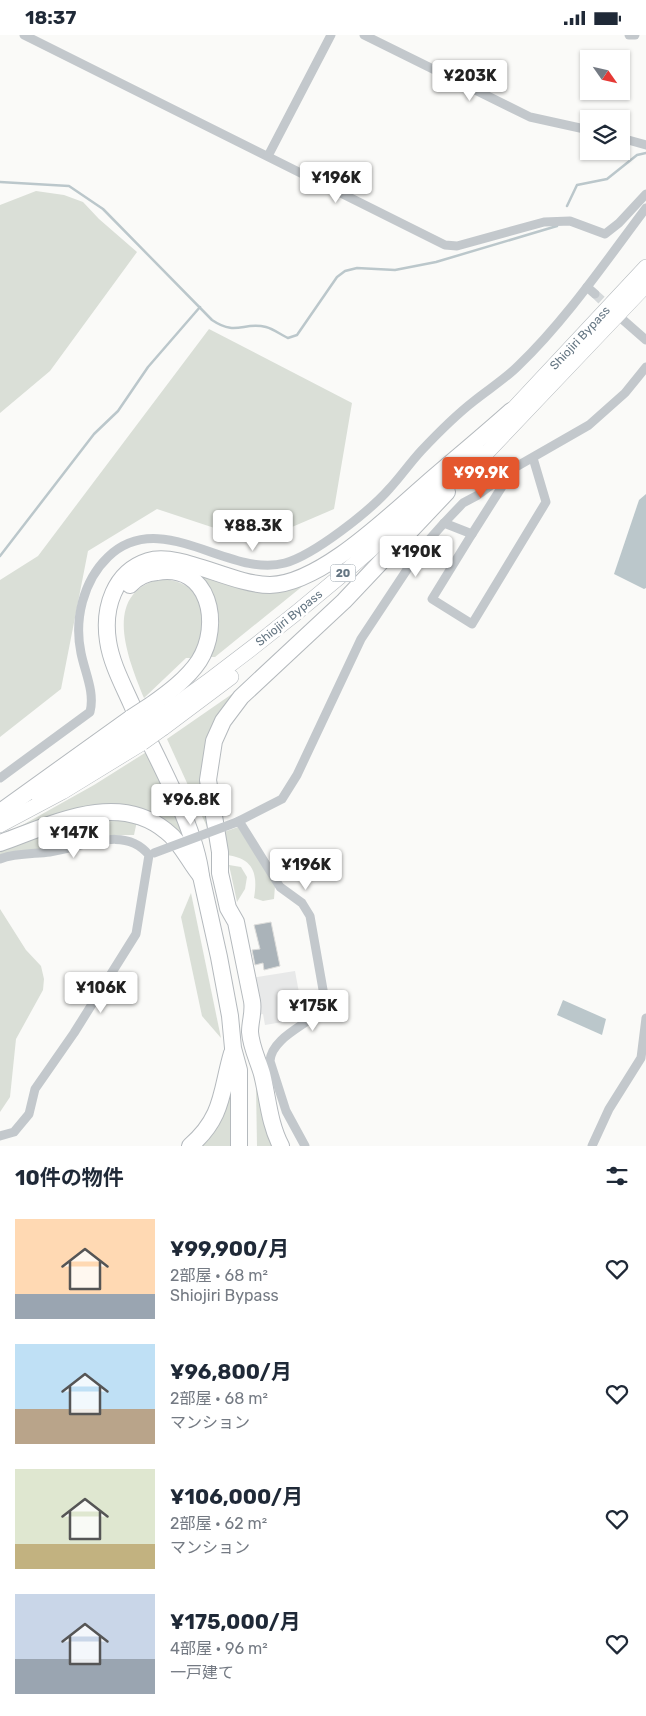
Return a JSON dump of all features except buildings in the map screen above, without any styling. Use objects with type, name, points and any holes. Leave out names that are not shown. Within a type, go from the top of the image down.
[{"type":"highway","name":"Shiojiri Bypass","points":[[0,817],[137,731],[218,675],[290,619],[365,555],[477,450],[646,267]]},
{"type":"highway","name":"Shiojiri Bypass","points":[[158,716],[196,705],[297,625],[371,562],[447,492],[558,381],[646,285]]},
{"type":"highway","points":[[239,1146],[239,1071],[198,856],[194,842],[113,659],[108,641],[107,621],[110,599],[117,584],[129,571],[143,563],[165,559],[185,563],[228,578],[258,584],[272,585],[299,579],[323,566],[367,535],[511,411]]},
{"type":"highway","points":[[250,1146],[251,1038],[254,1011],[236,922],[228,908],[220,873],[220,852],[208,780],[211,749],[223,721],[241,697],[344,601],[447,492]]},
{"type":"highway","points":[[0,812],[137,731],[158,716],[192,670],[204,653],[210,636],[211,615],[205,596],[196,584],[185,576],[172,572],[146,574],[129,586],[121,598],[116,611],[116,641],[128,679],[179,779],[208,855],[220,873]]},
{"type":"highway","name":"Shiojiri Bypass","points":[[0,825],[62,792],[137,731]]},
{"type":"highway","points":[[0,843],[86,814],[126,813],[154,823],[167,831],[201,876]]},
{"type":"highway","points":[[251,1038],[262,1075],[273,1125],[281,1146]]},
{"type":"highway","points":[[190,1146],[206,1129],[222,1101],[233,1041]]},
{"type":"street","points":[[24,35],[445,245],[457,246],[544,222],[570,221],[605,233],[618,223],[646,194]]},
{"type":"street","points":[[268,156],[331,35]]},
{"type":"street","points":[[364,35],[530,117],[580,128]]},
{"type":"street","points":[[629,35],[635,35]]},
{"type":"street","points":[[630,141],[646,145]]},
{"type":"street","points":[[0,778],[90,712],[93,700],[80,651],[80,609],[88,586],[108,556],[125,545],[141,541],[165,539],[202,547],[248,563],[266,566],[286,563],[303,555],[357,517],[389,490],[421,451],[473,402],[518,366],[587,287],[646,208]]},
{"type":"street","points":[[587,287],[595,294]]},
{"type":"street","points":[[622,319],[646,340]]},
{"type":"street","points":[[152,854],[238,822],[282,799],[297,775],[361,639],[420,550],[463,503],[478,495],[514,468],[588,425],[610,409],[646,367]]},
{"type":"street","points":[[514,468],[432,599],[472,624],[546,502],[533,458]]},
{"type":"street","points":[[444,523],[472,534]]},
{"type":"street","points":[[238,822],[280,887],[302,903],[310,916],[313,929],[325,1001],[314,1015],[278,1044],[270,1056],[286,1111],[305,1146]]},
{"type":"street","points":[[0,859],[53,852],[109,839],[131,841],[152,854]]},
{"type":"street","points":[[0,1137],[14,1132],[29,1113],[35,1089],[74,1033],[136,934],[152,854]]},
{"type":"street","points":[[592,1146],[609,1109],[641,1058],[646,1017]]},
{"type":"shaded area","points":[[36,191],[64,195],[83,202],[99,219],[137,252],[50,371],[0,413],[0,205]]},
{"type":"shaded area","points":[[209,329],[352,403],[334,509],[257,542],[157,509],[88,551],[61,689],[0,737],[0,580],[38,556]]},
{"type":"shaded area","points":[[646,494],[646,588],[644,589],[614,574],[639,500]]},
{"type":"shaded area","points":[[189,568],[288,590],[304,585],[215,657],[211,657],[210,654],[218,627],[217,607],[207,588]]},
{"type":"shaded area","points":[[161,579],[176,582],[188,588],[197,596],[202,607],[204,619],[203,632],[191,658],[186,658],[144,698],[127,647],[124,629],[125,613],[130,598],[142,587]]},
{"type":"shaded area","points":[[232,694],[234,695],[219,719],[210,825],[207,827],[167,739]]},
{"type":"shaded area","points":[[148,751],[185,835],[180,837],[172,826],[162,818],[144,809],[125,805],[86,807],[10,832],[94,785]]},
{"type":"shaded area","points":[[96,818],[137,821],[134,835],[102,835],[52,848],[0,856],[0,850],[54,830]]},
{"type":"shaded area","points":[[238,827],[275,886],[274,899],[263,901],[254,898],[255,882],[252,869],[243,860],[226,855],[221,833]]},
{"type":"shaded area","points":[[229,865],[241,867],[247,877],[245,889],[237,902]]},
{"type":"shaded area","points":[[191,893],[221,1038],[202,1016],[181,917]]},
{"type":"shaded area","points":[[0,909],[26,950],[41,966],[44,979],[43,990],[16,1039],[10,1097],[0,1112]]},
{"type":"shaded area","points":[[295,971],[302,1009],[294,1011],[295,1020],[265,1025],[263,1014],[258,1015],[251,978]]},
{"type":"shaded area","points":[[563,1000],[606,1019],[602,1035],[557,1015]]},
{"type":"shaded area","points":[[234,1075],[234,1146],[198,1146]]},
{"type":"shaded area","points":[[256,1086],[259,1087],[275,1146],[257,1146]]},
{"type":"waterway","points":[[567,206],[577,185],[607,179],[637,155],[646,153]]},
{"type":"waterway","points":[[0,182],[69,186],[103,209],[212,320],[221,325],[234,328],[266,327],[288,338],[297,335],[337,277],[345,271],[357,268],[395,270],[436,262],[557,226]]},
{"type":"waterway","points":[[0,556],[94,434],[118,411],[148,367],[200,307]]},
{"type":"tunnel","points":[[595,294],[611,309]]}]
